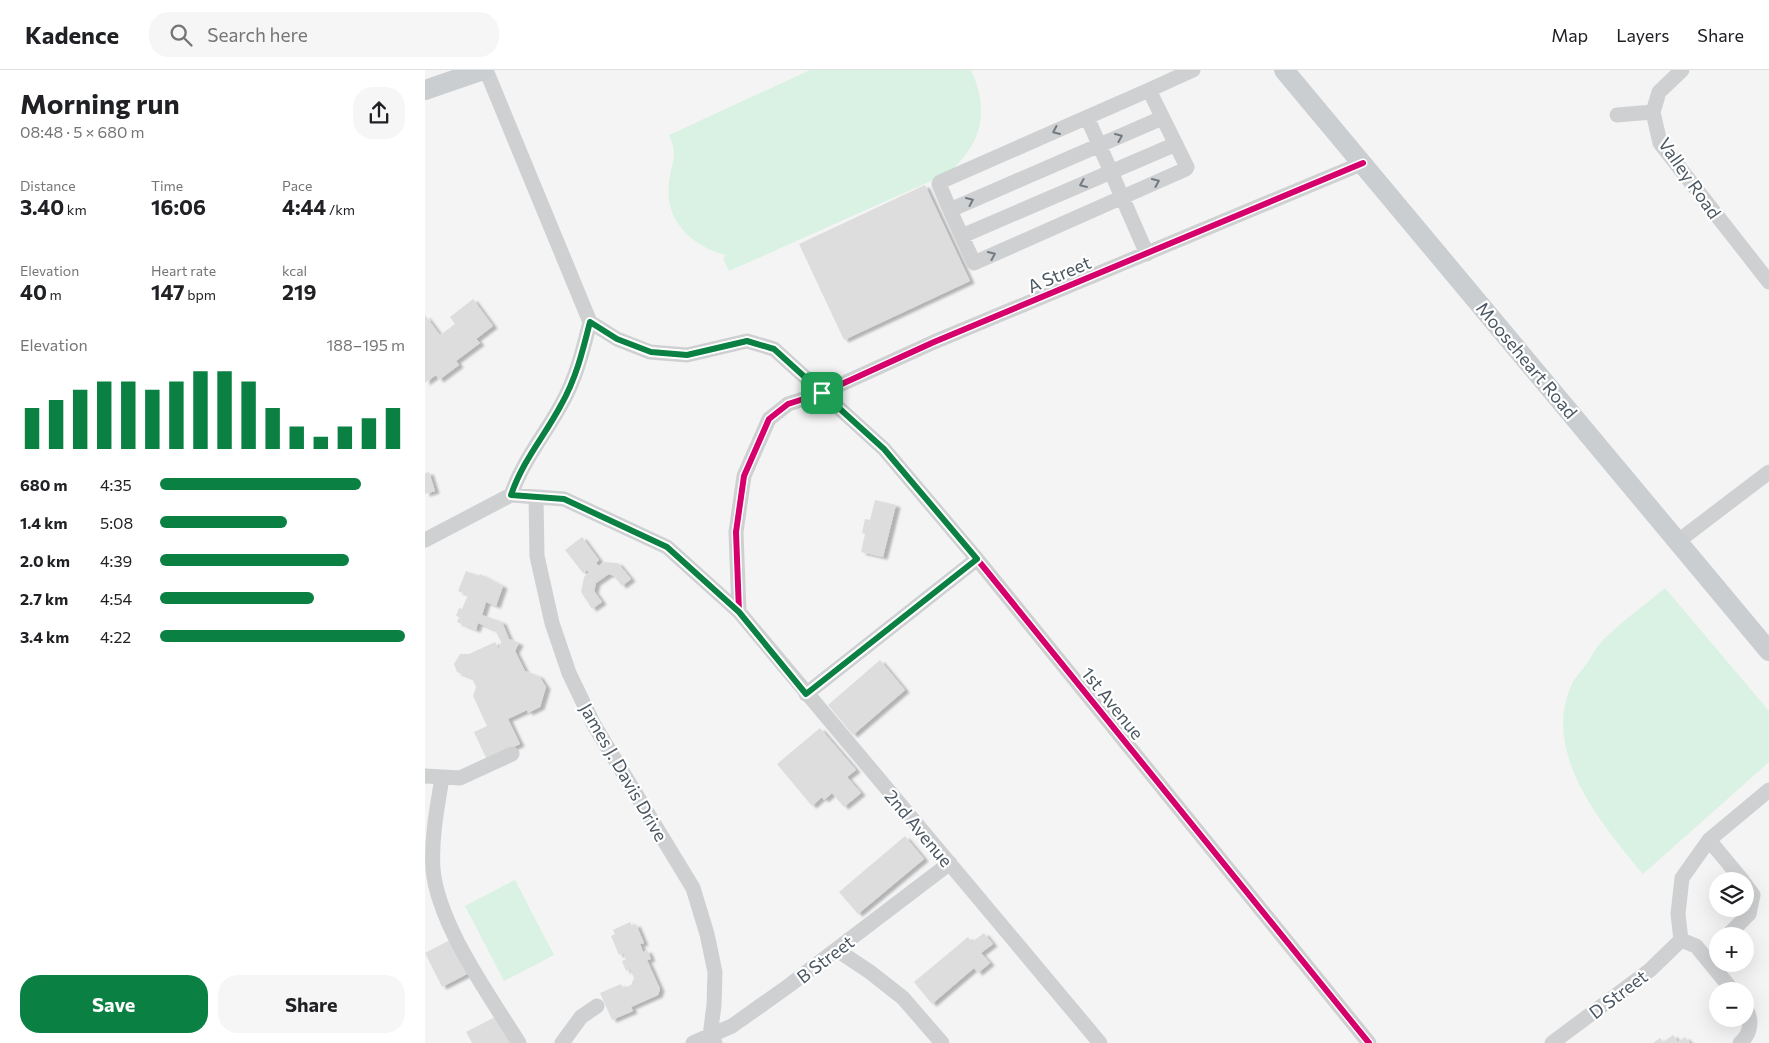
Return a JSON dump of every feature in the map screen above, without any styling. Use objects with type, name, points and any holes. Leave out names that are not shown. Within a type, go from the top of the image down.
[{"type":"main road","points":[[425,90],[484,70]]},
{"type":"main road","name":"Mooseheart Road","points":[[1284,70],[1769,652]]},
{"type":"street","points":[[484,70],[590,322],[578,367],[562,404],[519,471],[511,495]]},
{"type":"street","points":[[1149,90],[1176,144],[1186,169],[974,263],[939,184],[940,182],[1193,70]]},
{"type":"street","points":[[1617,115],[1653,112],[1659,92],[1683,70]]},
{"type":"street","name":"Valley Road","points":[[1653,112],[1660,143],[1769,282]]},
{"type":"street","points":[[1087,117],[1147,254]]},
{"type":"street","points":[[950,210],[1162,118]]},
{"type":"street","points":[[962,236],[1176,144]]},
{"type":"street","name":"A Street","points":[[739,612],[736,532],[744,476],[769,418],[788,404],[822,393],[934,342],[1363,163]]},
{"type":"street","name":"1st Avenue","points":[[590,322],[617,339],[651,352],[687,355],[747,341],[774,349],[884,449],[977,559],[1369,1043]]},
{"type":"street","points":[[1677,542],[1769,472]]},
{"type":"street","points":[[425,540],[511,495],[536,497]]},
{"type":"street","name":"2nd Avenue","points":[[536,497],[564,499],[588,508],[667,547],[739,612],[1100,1043]]},
{"type":"street","name":"James J. Davis Drive","points":[[536,497],[537,556],[552,623],[569,673],[594,725],[693,888],[707,934],[715,972],[713,1040]]},
{"type":"street","points":[[806,694],[977,559]]},
{"type":"street","points":[[425,776],[460,778],[512,754]]},
{"type":"street","points":[[442,778],[434,840],[433,869],[438,893],[471,966],[519,1043]]},
{"type":"street","points":[[1709,950],[1681,940],[1678,914],[1682,878],[1709,840],[1769,790]]},
{"type":"street","points":[[1709,840],[1735,872]]},
{"type":"street","name":"B Street","points":[[693,1043],[713,1040],[837,950],[950,863]]},
{"type":"street","points":[[1736,927],[1746,917]]},
{"type":"street","name":"D Street","points":[[1552,1043],[1651,970],[1681,940]]},
{"type":"street","points":[[837,950],[870,972],[903,998],[942,1043]]},
{"type":"street","points":[[562,1043],[581,1017],[597,1006]]},
{"type":"street","points":[[1740,1043],[1744,1040],[1750,1027]]},
{"type":"green space","points":[[810,70],[971,70],[977,85],[981,113],[975,138],[969,150],[949,173],[729,271],[723,259],[726,255],[702,246],[692,238],[683,230],[671,209],[669,183],[674,154],[669,135]]},
{"type":"green space","points":[[1665,588],[1769,711],[1769,762],[1643,874],[1610,833],[1580,786],[1570,761],[1564,735],[1564,710],[1572,684],[1601,642]]},
{"type":"green space","points":[[515,880],[554,955],[504,981],[465,906]]},
{"type":"building","points":[[925,185],[970,281],[844,340],[799,244]]},
{"type":"building","points":[[473,299],[493,326],[476,339],[480,343],[456,361],[459,365],[439,380],[436,375],[425,383],[425,315],[440,335],[455,324],[450,317]]},
{"type":"building","points":[[429,472],[435,491],[425,494],[425,473]]},
{"type":"building","points":[[875,500],[896,505],[883,557],[861,552],[865,534],[862,533],[865,519],[870,520]]},
{"type":"building","points":[[582,537],[599,560],[596,563],[599,566],[604,562],[618,563],[631,579],[622,586],[614,576],[609,574],[596,583],[594,591],[602,602],[592,609],[581,592],[584,577],[589,573],[587,570],[583,573],[565,550]]},
{"type":"building","points":[[466,571],[479,576],[480,574],[503,586],[496,606],[486,602],[482,615],[502,622],[509,639],[519,643],[515,651],[525,671],[539,676],[546,687],[540,707],[528,713],[527,710],[508,719],[520,744],[487,760],[474,732],[487,726],[473,696],[476,687],[472,678],[457,672],[454,664],[460,654],[469,654],[495,642],[499,649],[501,642],[495,630],[478,623],[476,630],[457,622],[459,617],[456,616],[459,608],[462,609],[468,595],[458,591]]},
{"type":"building","points":[[880,660],[905,690],[853,735],[828,705]]},
{"type":"building","points":[[820,728],[856,770],[847,777],[861,793],[844,807],[832,793],[824,800],[822,797],[812,806],[777,764]]},
{"type":"building","points":[[905,836],[924,859],[858,914],[839,892]]},
{"type":"building","points":[[630,922],[632,926],[636,924],[644,943],[640,944],[643,952],[647,950],[651,959],[647,960],[660,989],[658,995],[631,1007],[633,1011],[612,1020],[600,993],[621,984],[623,988],[631,985],[634,978],[630,969],[626,971],[622,961],[626,959],[623,953],[619,955],[611,936],[615,934],[613,930]]},
{"type":"building","points":[[984,933],[993,944],[981,953],[990,963],[978,973],[974,968],[932,1004],[914,982],[968,937],[972,942]]},
{"type":"building","points":[[450,940],[467,974],[442,987],[425,953]]},
{"type":"building","points":[[495,1017],[510,1043],[472,1043],[466,1032]]},
{"type":"building","points":[[1673,1035],[1678,1042],[1685,1037],[1690,1043],[1653,1043],[1660,1038],[1663,1042]]},
{"type":"cycle path","points":[[739,612],[736,532],[744,476],[769,419],[788,404],[822,393],[934,342],[1363,163]]},
{"type":"cycle path","points":[[590,322],[617,339],[650,352],[687,355],[747,341],[774,349],[884,449],[977,559],[1369,1043]]},
{"type":"route","points":[[590,322],[617,339],[651,352],[687,355],[747,341],[774,349],[822,393],[884,449],[977,559],[806,694],[739,612],[667,547],[588,508],[564,499],[511,495],[519,471],[562,404],[578,367],[590,322]]}]
